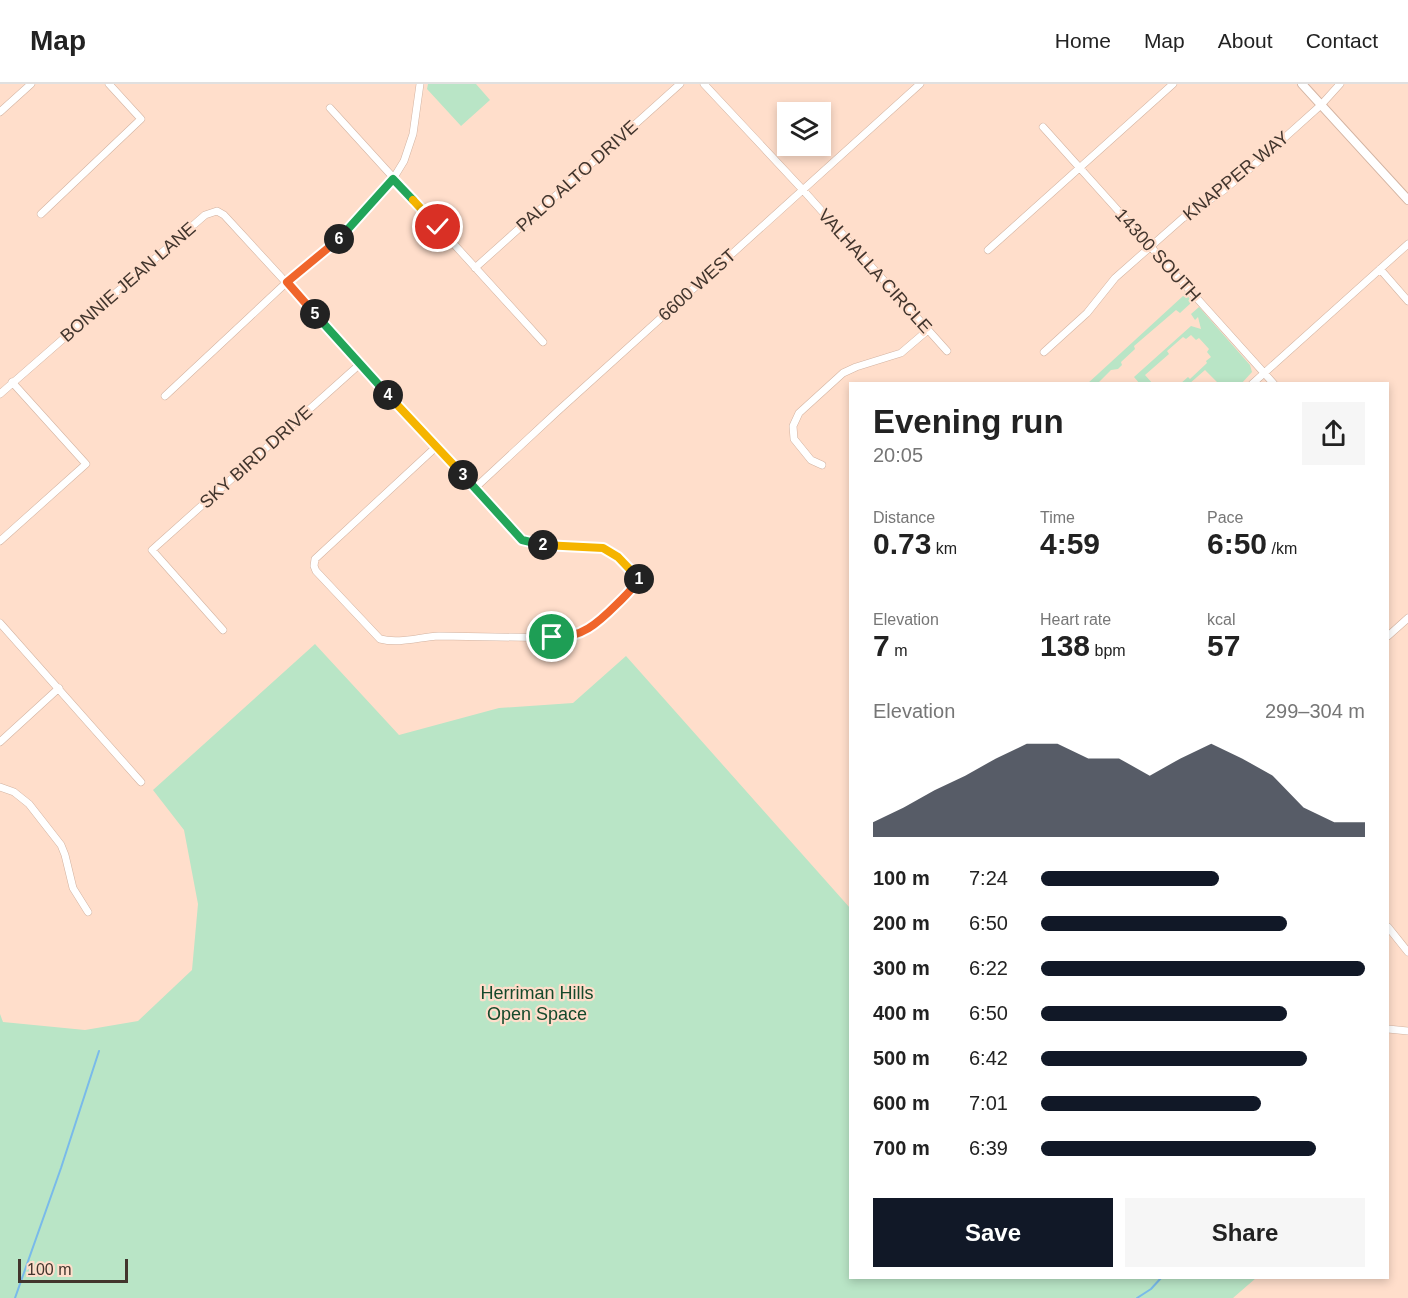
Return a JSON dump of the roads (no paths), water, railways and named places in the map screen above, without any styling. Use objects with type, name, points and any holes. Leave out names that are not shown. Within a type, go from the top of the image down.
[{"type":"street","points":[[0,112],[31,84]]},
{"type":"street","points":[[41,214],[141,119],[109,84]]},
{"type":"street","points":[[165,396],[287,282],[342,236],[393,179],[404,161],[413,134],[420,84]]},
{"type":"street","name":"PALO ALTO DRIVE","points":[[475,268],[680,84]]},
{"type":"street","name":"VALHALLA CIRCLE","points":[[704,84],[803,190],[947,351]]},
{"type":"street","name":"6600 WEST","points":[[476,488],[567,402],[920,84]]},
{"type":"street","points":[[988,250],[1173,84]]},
{"type":"street","points":[[1302,84],[1408,200]]},
{"type":"street","name":"KNAPPER WAY","points":[[1044,352],[1087,313],[1114,278],[1184,218],[1253,166],[1321,105],[1340,84]]},
{"type":"street","points":[[330,108],[543,342]]},
{"type":"street","name":"14300 SOUTH","points":[[1043,127],[1272,382]]},
{"type":"street","name":"BONNIE JEAN LANE","points":[[12,382],[196,222],[211,212],[217,211],[224,215],[287,282],[522,540],[538,544],[603,548],[618,557],[639,579],[599,622],[577,635],[565,638],[440,636],[420,637],[405,641],[380,639],[316,571],[314,566],[319,554],[436,447]]},
{"type":"street","points":[[1254,382],[1408,244]]},
{"type":"street","points":[[1380,269],[1408,301]]},
{"type":"street","points":[[822,465],[811,460],[794,439],[793,426],[799,413],[848,370],[901,353],[928,330]]},
{"type":"street","name":"SKY BIRD DRIVE","points":[[223,630],[152,550],[360,364]]},
{"type":"street","points":[[0,394],[12,382],[86,464],[0,541]]},
{"type":"street","points":[[1389,635],[1408,618]]},
{"type":"street","points":[[0,623],[141,782]]},
{"type":"street","points":[[0,742],[58,688]]},
{"type":"street","points":[[0,787],[14,792],[28,804],[60,845],[74,888],[88,912]]},
{"type":"street","points":[[1389,928],[1408,952]]},
{"type":"street","points":[[1389,1029],[1408,1031]]},
{"type":"waterway","points":[[15,1298],[99,1051]]},
{"type":"waterway","points":[[1137,1298],[1151,1289],[1160,1279]]},
{"type":"park label","name":"Herriman Hills Open Space","points":[[537,1003]]}]
